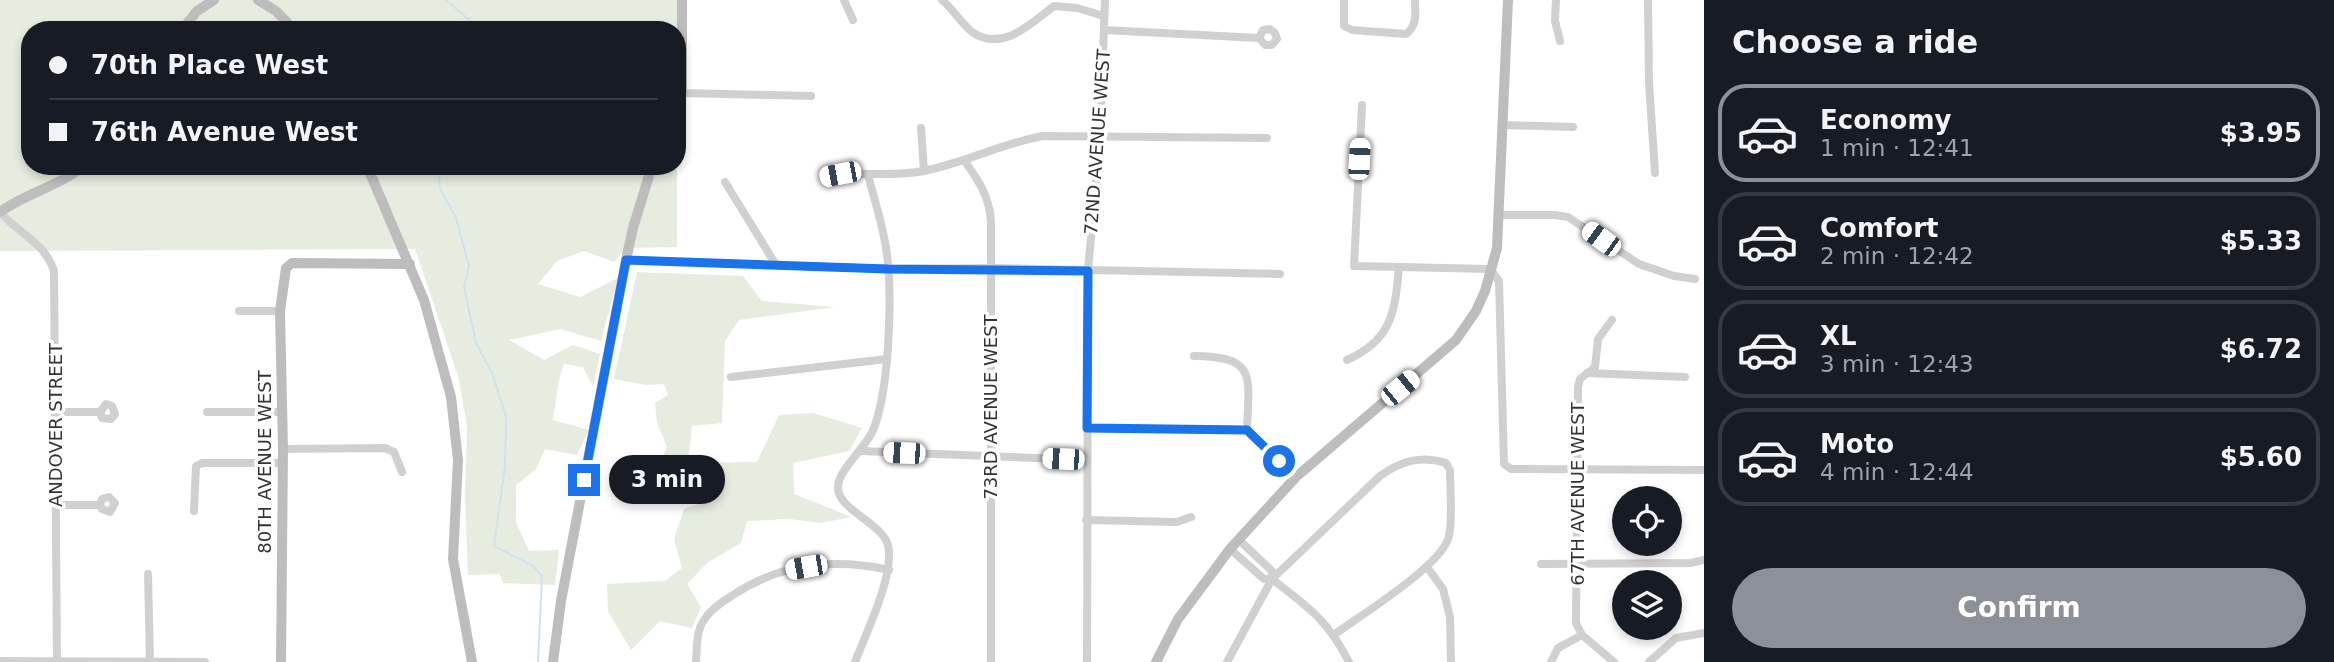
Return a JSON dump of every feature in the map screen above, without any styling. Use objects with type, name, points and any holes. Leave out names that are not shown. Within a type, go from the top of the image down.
[{"type":"main road","points":[[189,21],[197,11],[214,0]]},
{"type":"main road","points":[[258,0],[276,11],[285,21]]},
{"type":"main road","points":[[682,0],[682,21]]},
{"type":"main road","points":[[1156,662],[1178,619],[1238,539],[1296,477],[1456,340],[1476,311],[1485,291],[1497,248],[1508,0]]},
{"type":"main road","points":[[0,212],[70,175]]},
{"type":"main road","points":[[371,175],[428,313],[453,411],[458,472],[453,552],[472,662]]},
{"type":"main road","points":[[553,662],[561,601],[626,260],[649,175]]},
{"type":"main road","name":"80TH AVENUE WEST","points":[[281,662],[283,449],[280,311],[286,268],[291,264],[410,264]]},
{"type":"street","points":[[844,0],[853,20]]},
{"type":"street","points":[[942,0],[971,31],[984,37],[1004,39],[1027,27],[1054,6]]},
{"type":"street","points":[[1046,0],[1054,6],[1077,8],[1104,16]]},
{"type":"street","name":"72ND AVENUE WEST","points":[[1087,662],[1088,271],[1100,136],[1105,0]]},
{"type":"street","points":[[1344,0],[1344,26],[1374,33],[1406,34],[1413,29],[1415,23],[1415,0]]},
{"type":"street","points":[[1556,0],[1555,21],[1560,41]]},
{"type":"street","points":[[1648,0],[1649,82],[1655,173]]},
{"type":"street","points":[[1104,30],[1259,38]]},
{"type":"street","points":[[686,93],[811,96]]},
{"type":"street","points":[[1362,105],[1354,266],[1490,269],[1499,281],[1504,464],[1511,469],[1704,470]]},
{"type":"street","points":[[1503,125],[1573,127]]},
{"type":"street","points":[[921,128],[924,171]]},
{"type":"street","points":[[826,177],[840,174],[894,175],[924,171],[1034,137],[1268,138]]},
{"type":"street","name":"73RD AVENUE WEST","points":[[964,160],[984,189],[990,205],[992,662]]},
{"type":"street","points":[[855,662],[889,570],[887,542],[873,526],[841,499],[837,491],[839,481],[874,429],[887,359],[888,269],[884,238],[868,175]]},
{"type":"street","points":[[725,182],[776,265]]},
{"type":"street","name":"ANDOVER STREET","points":[[0,212],[18,231],[46,253],[55,280],[57,662]]},
{"type":"street","points":[[1499,215],[1568,217],[1639,264],[1674,276],[1699,280]]},
{"type":"street","points":[[626,260],[888,269],[990,268],[1280,275]]},
{"type":"street","points":[[1347,360],[1364,352],[1381,337],[1391,321],[1396,304],[1399,267]]},
{"type":"street","points":[[239,311],[280,311]]},
{"type":"street","name":"67TH AVENUE WEST","points":[[1582,635],[1576,623],[1578,387],[1580,379],[1595,367],[1598,339],[1612,320]]},
{"type":"street","points":[[1194,356],[1228,358],[1241,364],[1248,395],[1247,430]]},
{"type":"street","points":[[731,377],[887,359]]},
{"type":"street","points":[[1587,373],[1685,377]]},
{"type":"street","points":[[55,412],[100,412]]},
{"type":"street","points":[[207,412],[282,412]]},
{"type":"street","points":[[1087,428],[1247,430],[1296,477]]},
{"type":"street","points":[[283,449],[385,448],[394,452],[402,472]]},
{"type":"street","points":[[861,451],[1087,460]]},
{"type":"street","points":[[1227,662],[1272,579],[1380,475],[1396,465],[1414,459],[1433,459],[1446,463],[1450,470],[1450,534],[1445,548],[1427,567],[1335,634]]},
{"type":"street","points":[[194,511],[196,466],[202,463],[282,463]]},
{"type":"street","points":[[56,505],[100,505]]},
{"type":"street","points":[[1086,520],[1177,522],[1191,517]]},
{"type":"street","points":[[1238,539],[1272,570],[1272,579]]},
{"type":"street","points":[[1230,549],[1264,579],[1272,579],[1315,612],[1335,634],[1349,662]]},
{"type":"street","points":[[1541,564],[1691,563],[1704,560]]},
{"type":"street","points":[[696,662],[697,641],[703,620],[723,601],[754,581],[785,570],[827,563],[860,564],[889,570]]},
{"type":"street","points":[[1427,567],[1443,589],[1450,617],[1451,662]]},
{"type":"street","points":[[148,574],[150,662]]},
{"type":"street","points":[[1649,662],[1676,638],[1704,633]]},
{"type":"street","points":[[1551,662],[1558,648],[1582,635],[1614,662]]},
{"type":"street","points":[[0,661],[205,662]]},
{"type":"shaded area","points":[[0,0],[677,0],[677,21],[21,21],[21,175],[677,175],[677,247],[627,248],[614,262],[584,251],[557,261],[538,284],[580,297],[618,278],[601,341],[561,329],[509,340],[544,360],[573,345],[600,354],[593,387],[583,367],[564,364],[559,380],[553,420],[589,430],[577,455],[545,449],[536,469],[516,485],[516,522],[529,551],[559,550],[555,585],[503,583],[500,574],[468,575],[465,496],[467,426],[458,376],[415,249],[0,251]]},
{"type":"shaded area","points":[[637,272],[743,276],[762,301],[835,307],[739,320],[725,341],[722,423],[692,426],[688,463],[757,462],[779,415],[813,413],[862,428],[849,451],[793,463],[794,494],[852,517],[820,523],[790,519],[747,521],[741,543],[707,563],[687,584],[701,607],[692,628],[660,621],[631,650],[608,611],[607,584],[665,581],[682,568],[674,539],[684,509],[710,500],[707,487],[672,490],[671,468],[659,466],[667,447],[657,423],[655,403],[668,395],[664,384],[646,385],[614,379]]},
{"type":"waterway","points":[[446,0],[470,21]]},
{"type":"waterway","points":[[439,175],[440,188],[456,218],[469,266],[464,287],[476,343],[492,373],[506,416],[505,466],[494,546],[533,566],[542,576],[538,662]]},
{"type":"route","points":[[584,480],[626,260],[888,269],[1088,271],[1087,428],[1247,430],[1279,461]]}]
